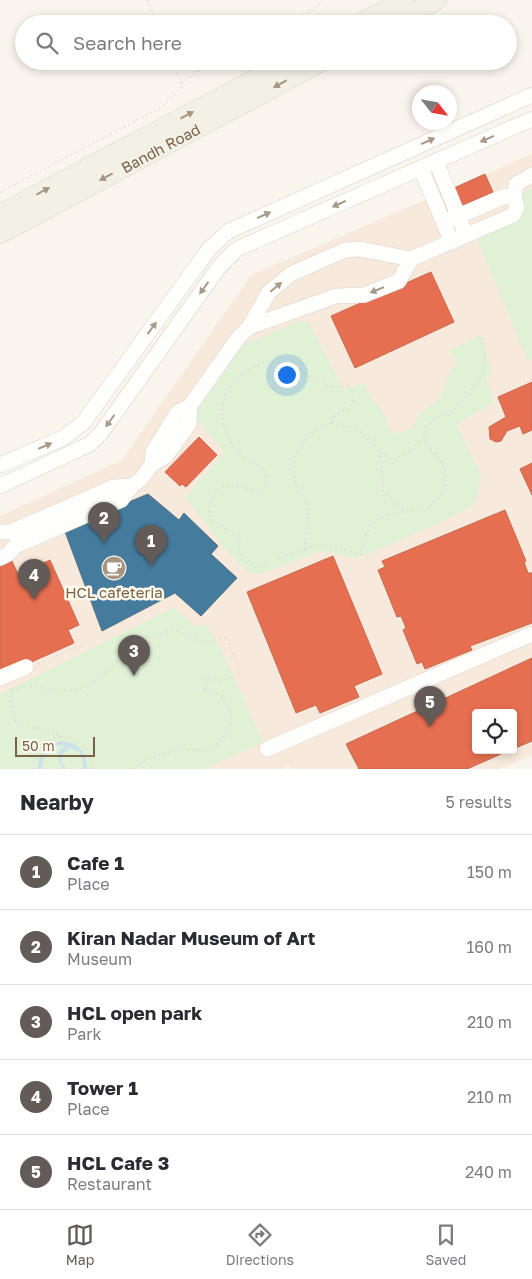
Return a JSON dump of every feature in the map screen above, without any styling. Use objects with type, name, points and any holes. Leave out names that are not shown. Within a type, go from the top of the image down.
[{"type":"main road","points":[[376,15],[404,0]]},
{"type":"main road","points":[[410,15],[437,0]]},
{"type":"main road","name":"Bandh Road","points":[[0,214],[272,70]]},
{"type":"main road","name":"Bandh Road","points":[[0,234],[306,70]]},
{"type":"street","points":[[0,465],[63,438],[83,423],[209,249],[229,231],[532,95]]},
{"type":"street","points":[[0,486],[90,444],[101,433],[219,267],[237,249],[532,119]]},
{"type":"street","points":[[396,156],[405,175]]},
{"type":"street","points":[[436,162],[451,219],[452,242]]},
{"type":"street","points":[[421,169],[451,219],[466,235]]},
{"type":"street","points":[[0,558],[8,554],[9,537],[121,500],[132,486],[142,478],[152,464],[153,452],[178,412],[190,406],[238,338],[249,327],[269,292],[291,274],[345,250],[360,249],[411,259],[513,215],[517,207],[514,197],[516,184],[532,175]]},
{"type":"street","points":[[451,219],[505,196],[514,197]]},
{"type":"street","points":[[249,327],[336,296],[364,295],[399,281],[411,259]]},
{"type":"street","points":[[267,749],[532,634]]},
{"type":"street","points":[[6,681],[30,667]]},
{"type":"path","points":[[148,0],[154,15]]},
{"type":"path","points":[[302,15],[311,12],[324,0]]},
{"type":"path","points":[[175,70],[182,84]]},
{"type":"path","points":[[0,192],[150,115],[170,100],[180,90],[182,84],[200,70]]},
{"type":"path","points":[[379,453],[393,459],[400,457],[423,439],[426,428],[435,417],[457,408],[479,381],[484,371],[485,348],[481,336]]},
{"type":"path","points":[[332,423],[333,416],[350,408],[354,401],[349,384],[328,386],[289,364],[273,362],[254,366],[233,382],[222,406],[228,440],[243,458],[260,466],[266,474],[267,481],[263,490],[252,491],[241,486],[228,485],[213,495],[209,505],[211,520],[240,538],[239,554],[254,568],[305,549],[322,545],[360,554],[368,532],[377,520],[391,512],[429,507],[437,501],[443,491],[447,472],[423,439]]},
{"type":"path","points":[[305,549],[308,517],[306,504],[296,486],[294,476],[296,454],[308,435],[321,426],[332,423],[352,426],[376,446],[382,459],[383,491],[405,510]]},
{"type":"path","points":[[11,690],[29,685],[52,691],[81,688],[107,673],[137,641],[148,636],[178,631],[200,641],[209,642],[227,637],[242,675],[222,680],[202,679]]},
{"type":"path","points":[[30,667],[88,643]]},
{"type":"path","points":[[205,690],[207,680]]},
{"type":"path","points":[[6,681],[11,690],[12,714],[19,725],[31,729],[47,729],[63,737],[74,739],[85,748],[91,761],[91,769]]},
{"type":"path","points":[[132,769],[150,759],[178,750],[208,748],[223,740],[229,733],[232,724],[229,706],[217,693],[200,689]]},
{"type":"path","points":[[34,769],[35,758],[42,746],[54,738],[63,737]]},
{"type":"shaded area","points":[[532,154],[532,755],[499,769],[290,769],[289,766],[282,769],[0,769],[0,516],[122,460],[251,275]]},
{"type":"green space","points":[[532,188],[532,359],[528,361],[477,239],[521,219],[524,211],[519,194]]},
{"type":"green space","points":[[300,321],[308,322],[344,389],[364,383],[393,433],[410,429],[419,413],[441,396],[450,371],[457,366],[456,358],[448,351],[481,335],[492,374],[486,378],[494,402],[456,424],[481,475],[478,497],[473,505],[439,523],[356,559],[320,551],[263,573],[248,573],[225,549],[185,497],[225,452],[196,419],[198,404],[240,346]]},
{"type":"green space","points":[[174,607],[195,626],[206,625],[225,658],[263,742],[204,769],[0,769],[0,694]]},
{"type":"water","points":[[63,741],[73,744],[81,750],[86,758],[87,769],[84,769],[80,753],[70,748],[61,756],[62,763],[66,769],[63,769],[57,757],[59,750],[65,745],[55,746],[46,752],[41,769],[38,769],[39,758],[44,750],[53,744]]},
{"type":"building: Shops","points":[[485,174],[493,192],[462,206],[454,188]]},
{"type":"building: Shops","points":[[431,272],[454,322],[355,368],[331,316]]},
{"type":"building: Shops","points":[[532,382],[532,430],[523,434],[520,426],[507,431],[501,441],[496,442],[490,439],[489,427],[506,417],[498,397]]},
{"type":"building: Shops","points":[[199,437],[217,455],[186,487],[182,484],[180,486],[165,472]]},
{"type":"building: Shops","points":[[532,463],[532,495],[520,469]]},
{"type":"building: Shops","points":[[505,510],[526,561],[524,562],[528,573],[532,573],[532,623],[470,646],[472,650],[425,669],[422,662],[417,664],[403,630],[406,628],[401,616],[397,617],[378,570],[385,567],[382,561]]},
{"type":"building: Shops","points":[[333,556],[382,674],[354,686],[359,697],[320,713],[316,705],[296,713],[247,592]]},
{"type":"building: Shops","points":[[50,560],[79,625],[68,630],[74,643],[0,676],[0,567],[12,561],[18,574]]},
{"type":"building: Shops","points":[[532,658],[532,741],[517,747],[517,709],[472,709],[472,754],[501,754],[467,769],[359,769],[346,744]]},
{"type":"building: Public","points":[[148,494],[179,520],[184,513],[218,546],[211,554],[237,578],[201,616],[175,593],[102,631],[64,529]]},
{"type":"place","name":"Kiran Nadar Museum of Art","points":[[104,543]]},
{"type":"place","name":"Cafe 1","points":[[151,566]]},
{"type":"place","name":"HCL cafeteria","points":[[114,568]]},
{"type":"place","name":"Tower 1","points":[[34,600]]},
{"type":"place","name":"HCL open park","points":[[134,676]]},
{"type":"place","name":"HCL Cafe 3","points":[[430,727]]}]
